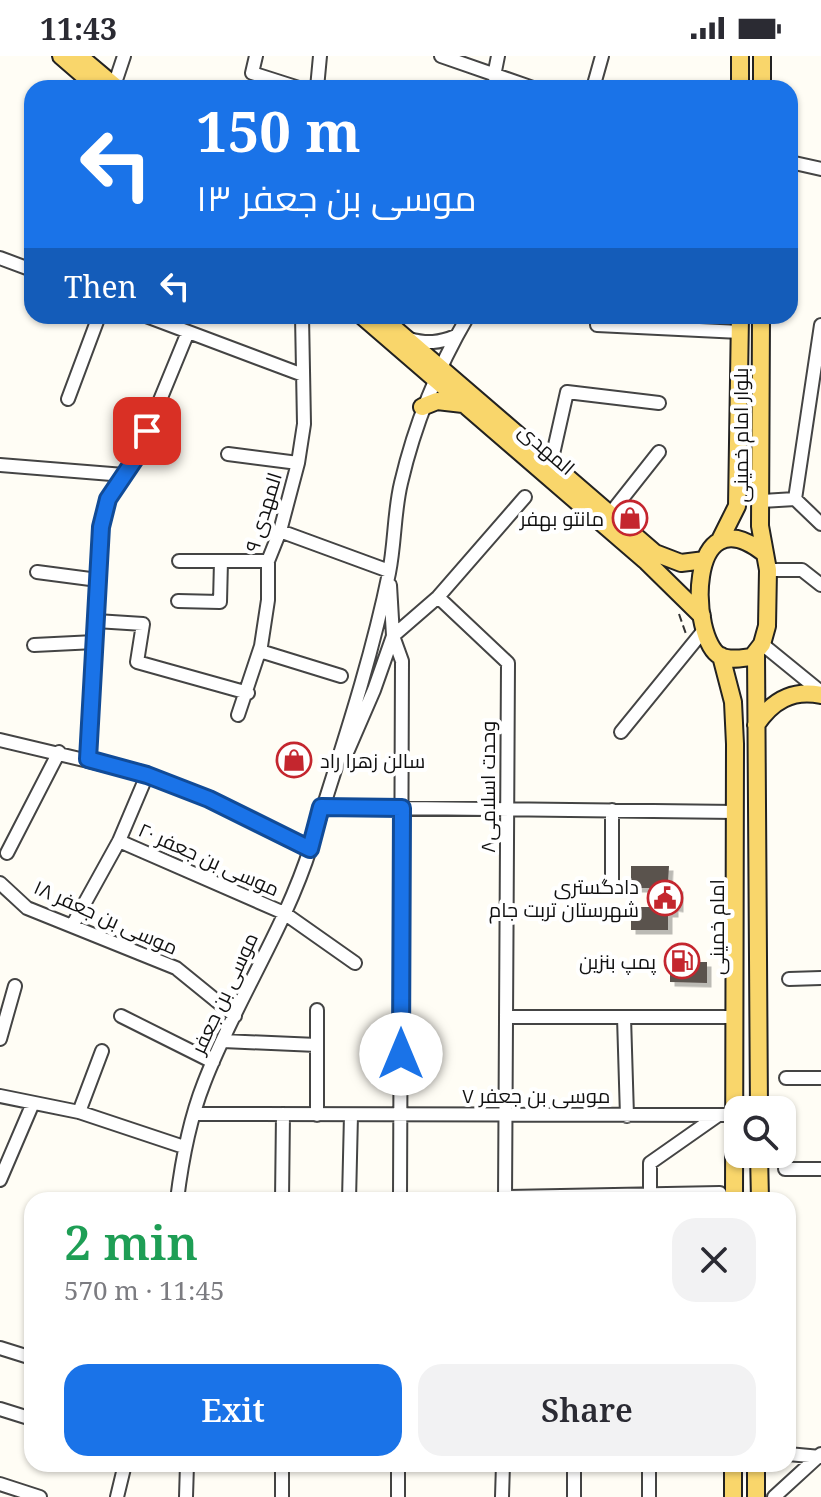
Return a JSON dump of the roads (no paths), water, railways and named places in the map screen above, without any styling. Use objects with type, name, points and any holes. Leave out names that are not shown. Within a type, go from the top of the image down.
[{"type":"main road","points":[[61,56],[99,80]]},
{"type":"main road","points":[[79,56],[103,80]]},
{"type":"main road","points":[[740,56],[740,80]]},
{"type":"main road","points":[[762,56],[762,80]]},
{"type":"main road","name":"المهدی","points":[[373,324],[551,463],[655,553],[681,563],[705,560]]},
{"type":"main road","name":"المهدی","points":[[389,324],[407,339],[464,404],[647,562],[703,623],[709,646],[721,656]]},
{"type":"main road","name":"بلوار امام خمینی","points":[[705,560],[720,540],[737,506],[740,324]]},
{"type":"main road","name":"بلوار امام خمینی","points":[[759,648],[767,626],[766,561],[760,526],[761,324]]},
{"type":"main road","points":[[422,407],[437,401],[464,404]]},
{"type":"main road","points":[[738,457],[742,464],[751,469],[760,459]]},
{"type":"main road","points":[[720,540],[740,537],[766,561]]},
{"type":"main road","points":[[703,623],[705,560]]},
{"type":"main road","points":[[721,656],[733,659],[752,657],[759,648]]},
{"type":"main road","name":"امام خمینی","points":[[759,648],[756,725],[759,1096]]},
{"type":"main road","name":"امام خمینی","points":[[721,656],[733,702],[735,744],[735,1096]]},
{"type":"main road","points":[[756,725],[765,711],[778,700],[793,694],[821,693]]},
{"type":"main road","points":[[735,744],[741,735],[747,734],[757,744]]},
{"type":"main road","name":"امام خمینی","points":[[729,1192],[734,1168]]},
{"type":"main road","points":[[759,1168],[760,1192]]},
{"type":"main road","points":[[734,1178],[739,1184],[747,1186],[759,1178]]},
{"type":"main road","points":[[733,1472],[733,1497]]},
{"type":"main road","points":[[756,1472],[756,1497]]},
{"type":"street","points":[[113,80],[124,56]]},
{"type":"street","points":[[256,56],[252,73],[274,80]]},
{"type":"street","points":[[318,80],[320,56]]},
{"type":"street","points":[[441,56],[507,80]]},
{"type":"street","points":[[494,76],[498,56]]},
{"type":"street","points":[[595,80],[602,56]]},
{"type":"street","points":[[798,164],[821,169]]},
{"type":"street","points":[[0,258],[24,267]]},
{"type":"street","points":[[68,399],[96,324]]},
{"type":"street","points":[[167,324],[303,375]]},
{"type":"street","name":"المهدی ۹","points":[[238,715],[260,651],[268,600],[268,561],[280,531],[298,463],[304,424],[302,324]]},
{"type":"street","name":"موسی بن جعفر","points":[[178,1192],[184,1147],[213,1062],[284,913],[310,849],[361,683],[389,571],[400,486],[422,407],[463,324]]},
{"type":"street","points":[[597,325],[740,324]]},
{"type":"street","points":[[795,499],[821,325]]},
{"type":"street","points":[[88,759],[101,527],[108,499],[137,456],[188,332]]},
{"type":"street","points":[[407,339],[425,343],[456,336]]},
{"type":"street","points":[[551,463],[567,392],[659,403]]},
{"type":"street","points":[[610,514],[659,452]]},
{"type":"street","points":[[228,454],[298,463]]},
{"type":"street","points":[[0,465],[124,475]]},
{"type":"street","points":[[400,1192],[402,661],[393,636],[438,597],[525,497]]},
{"type":"street","points":[[761,501],[795,499],[821,524]]},
{"type":"street","points":[[280,531],[389,571]]},
{"type":"street","points":[[179,561],[268,561]]},
{"type":"street","points":[[178,601],[220,602],[221,561]]},
{"type":"street","points":[[766,561],[802,570],[821,585]]},
{"type":"street","name":"موسی بن جعفر","points":[[321,807],[374,690],[393,636],[389,571]]},
{"type":"street","points":[[37,572],[98,580]]},
{"type":"street","name":"وحدت اسلامی۸","points":[[438,597],[508,663],[505,1192]]},
{"type":"street","points":[[96,621],[143,624],[137,662],[248,693]]},
{"type":"street","points":[[621,732],[690,647],[703,623]]},
{"type":"street","points":[[34,645],[95,642]]},
{"type":"street","points":[[759,648],[821,693]]},
{"type":"street","points":[[260,651],[341,676]]},
{"type":"street","points":[[0,740],[147,775],[209,799],[310,849]]},
{"type":"street","points":[[7,853],[59,752]]},
{"type":"street","points":[[72,926],[119,841],[147,775]]},
{"type":"street","points":[[321,807],[736,812]]},
{"type":"street","points":[[612,810],[612,886]]},
{"type":"street","name":"موسی بن جعفر ۲۰","points":[[119,841],[284,913],[355,963]]},
{"type":"street","name":"موسی بن جعفر ۱۸","points":[[0,883],[27,908],[176,968],[235,1016]]},
{"type":"street","points":[[789,979],[821,978]]},
{"type":"street","points":[[0,1039],[15,986]]},
{"type":"street","points":[[317,1010],[317,1115]]},
{"type":"street","points":[[121,1016],[213,1062]]},
{"type":"street","points":[[506,1017],[735,1017]]},
{"type":"street","points":[[624,1017],[627,1116]]},
{"type":"street","points":[[223,1041],[317,1045]]},
{"type":"street","points":[[79,1112],[102,1051]]},
{"type":"street","points":[[786,1078],[821,1078]]},
{"type":"street","points":[[0,1096],[79,1112],[184,1147]]},
{"type":"street","points":[[0,1180],[33,1103]]},
{"type":"street","name":"موسی بن جعفر ۷","points":[[194,1114],[724,1116]]},
{"type":"street","points":[[282,1192],[283,1114]]},
{"type":"street","points":[[349,1192],[351,1115]]},
{"type":"street","points":[[650,1192],[650,1163],[717,1116]]},
{"type":"street","points":[[785,1169],[821,1169]]},
{"type":"street","points":[[0,1348],[24,1356]]},
{"type":"street","points":[[0,1409],[24,1416]]},
{"type":"street","points":[[796,1454],[820,1456]]},
{"type":"street","points":[[774,1497],[820,1456]]},
{"type":"street","points":[[117,1497],[123,1472]]},
{"type":"street","points":[[186,1497],[187,1472]]},
{"type":"street","points":[[282,1472],[282,1497]]},
{"type":"street","points":[[398,1472],[398,1497]]},
{"type":"street","points":[[502,1497],[503,1472]]},
{"type":"street","points":[[574,1472],[574,1497]]},
{"type":"street","points":[[649,1472],[649,1497]]},
{"type":"street","points":[[0,1484],[40,1497]]},
{"type":"place","name":"مانتو بهفر","points":[[630,518]]},
{"type":"place","name":"سالن زهرا راد","points":[[294,760]]},
{"type":"place","name":"دادگستری شهرستان تربت جام","points":[[665,898]]},
{"type":"place","name":"پمپ بنزین","points":[[682,961]]}]
